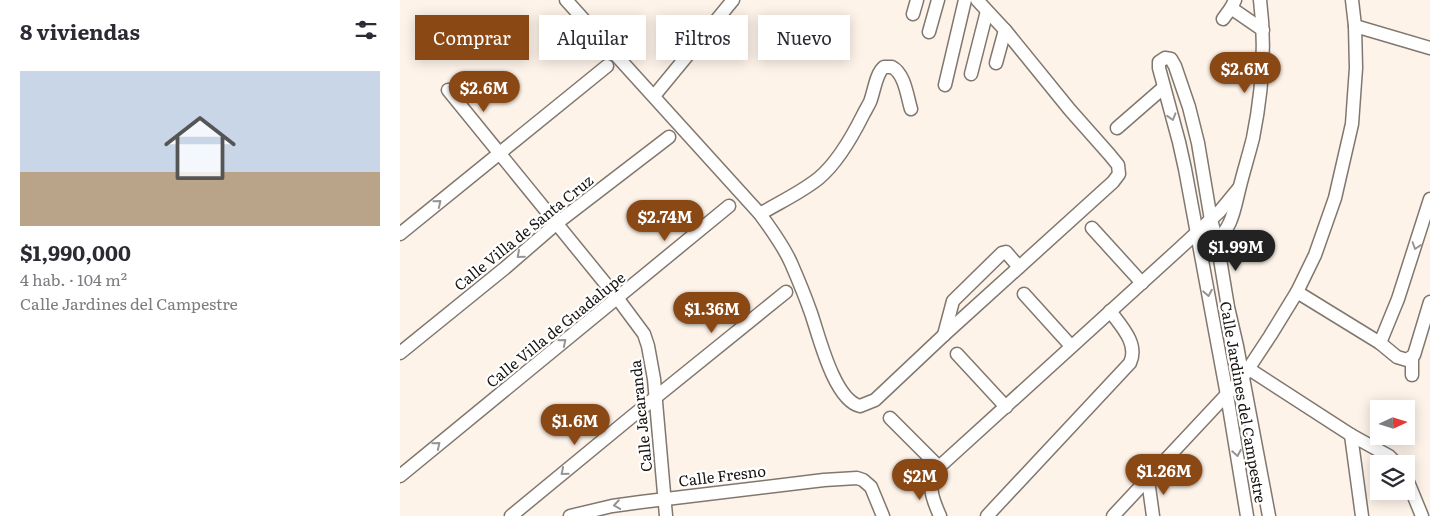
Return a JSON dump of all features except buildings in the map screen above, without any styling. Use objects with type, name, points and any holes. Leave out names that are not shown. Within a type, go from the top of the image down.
[{"type":"street","points":[[566,0],[760,214],[790,261],[804,292],[838,386],[850,402],[860,406],[875,400],[1113,182],[1119,174],[1117,163],[1110,154],[1070,110],[1005,30],[977,0]]},
{"type":"street","points":[[654,96],[733,0]]},
{"type":"street","points":[[913,14],[917,0]]},
{"type":"street","points":[[929,32],[938,0]]},
{"type":"street","points":[[945,85],[965,0]]},
{"type":"street","points":[[1179,249],[1201,254],[1217,241],[1232,218],[1255,125],[1262,68],[1264,30],[1260,0]]},
{"type":"street","points":[[1113,516],[1246,373],[1297,292],[1330,214],[1352,124],[1356,68],[1352,0]]},
{"type":"street","points":[[1223,19],[1233,4],[1264,30]]},
{"type":"street","points":[[971,74],[987,11]]},
{"type":"street","points":[[1355,26],[1430,48]]},
{"type":"street","points":[[996,63],[1005,30]]},
{"type":"street","name":"Calle Jardines del Campestre","points":[[1248,516],[1191,196],[1179,142],[1158,65],[1162,60],[1170,58],[1176,66],[1198,144],[1228,307],[1246,373],[1269,516]]},
{"type":"street","points":[[400,234],[607,66]]},
{"type":"street","points":[[760,214],[812,183],[825,173],[843,150],[857,127],[870,102],[879,73],[884,66],[892,66],[898,73],[911,109]]},
{"type":"street","points":[[1117,128],[1163,88]]},
{"type":"street","name":"Calle Jacaranda","points":[[448,90],[618,299],[644,334],[651,360],[656,397],[666,516]]},
{"type":"street","name":"Calle Villa de Santa Cruz","points":[[400,353],[557,224],[669,137]]},
{"type":"street","points":[[940,516],[931,486],[931,479],[938,467],[1006,408],[1211,220],[1239,188]]},
{"type":"street","points":[[1191,196],[1207,194]]},
{"type":"street","points":[[1380,343],[1398,299],[1430,199]]},
{"type":"street","name":"Calle Villa de Guadalupe","points":[[400,476],[729,206]]},
{"type":"street","points":[[1092,228],[1142,283]]},
{"type":"street","points":[[944,335],[954,300],[1002,253],[1006,252],[1019,267]]},
{"type":"street","points":[[512,516],[786,292]]},
{"type":"street","points":[[1297,292],[1380,343],[1397,357],[1404,360],[1412,358]]},
{"type":"street","points":[[1024,294],[1072,346]]},
{"type":"street","points":[[1412,375],[1412,358],[1420,339],[1430,302]]},
{"type":"street","points":[[987,516],[1130,363],[1133,354],[1132,345],[1110,311]]},
{"type":"street","points":[[957,354],[1006,408]]},
{"type":"street","points":[[1246,373],[1387,455]]},
{"type":"street","points":[[890,418],[938,467]]},
{"type":"street","points":[[1351,434],[1362,516]]},
{"type":"street","name":"Calle Fresno","points":[[570,516],[612,506],[824,480],[857,478],[869,484],[883,516]]},
{"type":"street","points":[[1148,480],[1153,516]]},
{"type":"street","points":[[1415,499],[1422,516]]}]
